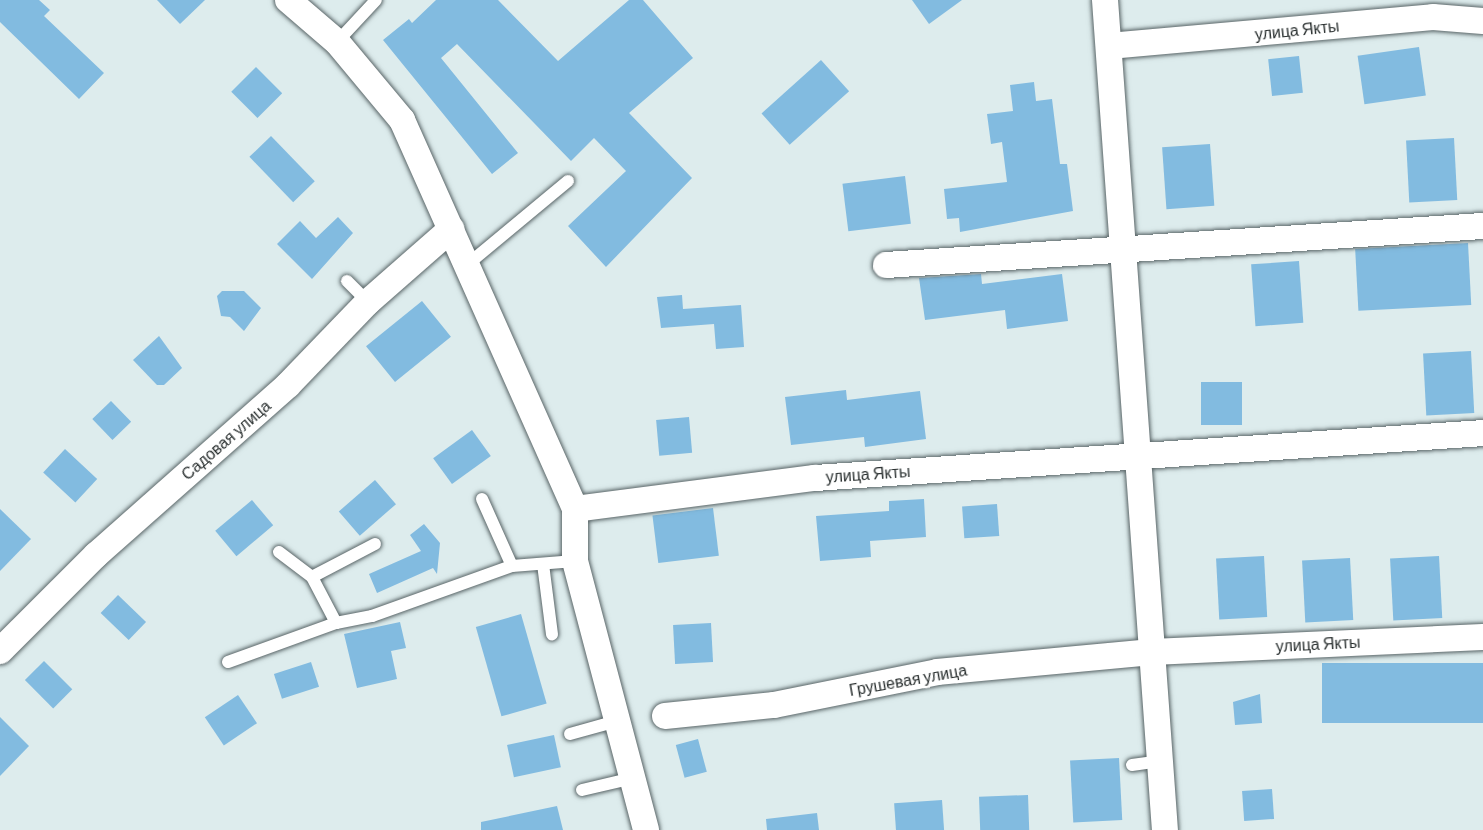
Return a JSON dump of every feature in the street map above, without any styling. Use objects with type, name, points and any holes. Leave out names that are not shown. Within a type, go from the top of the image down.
[{"type":"street","points":[[288,0],[337,42],[402,120],[575,508],[575,561],[646,830]]},
{"type":"street","points":[[1105,0],[1166,830]]},
{"type":"street","name":"улица Якты","points":[[1109,46],[1433,17],[1483,21]]},
{"type":"street","points":[[886,265],[1483,226]]},
{"type":"street","name":"Садовая улица","points":[[0,651],[96,555],[288,385],[368,302],[452,229]]},
{"type":"street","name":"улица Якты","points":[[575,508],[815,478],[1137,454],[1483,433]]},
{"type":"street","name":"улица Якты","points":[[1152,652],[1483,637]]},
{"type":"street","name":"Грушевая улица","points":[[666,716],[774,705],[937,672],[1152,652]]},
{"type":"lane","points":[[337,42],[376,0]]},
{"type":"lane","points":[[468,264],[568,181]]},
{"type":"lane","points":[[348,281],[368,302]]},
{"type":"lane","points":[[482,499],[512,567]]},
{"type":"lane","points":[[312,577],[375,544]]},
{"type":"lane","points":[[279,552],[312,577],[336,623]]},
{"type":"lane","points":[[228,662],[336,623],[372,616],[512,567],[575,561]]},
{"type":"lane","points":[[543,564],[552,634]]},
{"type":"lane","points":[[570,734],[617,721]]},
{"type":"lane","points":[[1132,765],[1160,761]]},
{"type":"lane","points":[[582,790],[633,778]]},
{"type":"building","points":[[0,0],[39,0],[50,10],[44,16],[104,73],[79,99],[0,22]]},
{"type":"building","points":[[157,0],[205,0],[180,24]]},
{"type":"building","points":[[436,0],[498,0],[558,61],[629,0],[643,0],[693,58],[629,113],[692,178],[606,267],[568,226],[626,171],[594,138],[571,161],[457,44],[441,58],[518,153],[492,174],[383,40],[409,19],[412,23]]},
{"type":"building","points":[[912,0],[962,0],[929,24]]},
{"type":"building","points":[[1419,47],[1426,96],[1364,104],[1358,56]]},
{"type":"building","points":[[1299,56],[1303,93],[1272,96],[1268,59]]},
{"type":"building","points":[[821,60],[849,91],[790,145],[762,114]]},
{"type":"building","points":[[256,67],[282,93],[257,118],[231,92]]},
{"type":"building","points":[[1034,82],[1036,101],[1052,99],[1060,164],[1067,164],[1073,211],[960,232],[959,218],[947,219],[944,189],[1007,182],[1002,142],[991,144],[987,114],[1013,111],[1010,85]]},
{"type":"building","points":[[271,136],[315,181],[293,202],[249,157]]},
{"type":"building","points":[[1454,138],[1457,200],[1409,202],[1406,141]]},
{"type":"building","points":[[1210,144],[1214,206],[1166,209],[1162,147]]},
{"type":"building","points":[[905,176],[911,224],[848,231],[842,184]]},
{"type":"building","points":[[338,217],[353,233],[312,279],[277,244],[300,221],[316,238]]},
{"type":"building","points":[[1468,243],[1471,305],[1358,311],[1355,249]]},
{"type":"building","points":[[1299,261],[1303,323],[1255,326],[1251,264]]},
{"type":"building","points":[[981,274],[982,284],[1062,274],[1068,321],[1007,329],[1005,310],[925,320],[919,278]]},
{"type":"building","points":[[222,291],[244,291],[261,308],[244,331],[230,317],[221,316],[217,296]]},
{"type":"building","points":[[682,295],[683,309],[741,305],[744,347],[716,349],[714,324],[661,328],[657,297]]},
{"type":"building","points":[[422,301],[451,337],[395,382],[366,346]]},
{"type":"building","points":[[159,336],[182,368],[164,385],[157,385],[133,360]]},
{"type":"building","points":[[1471,351],[1474,413],[1426,415],[1423,354]]},
{"type":"building","points":[[1201,382],[1242,382],[1242,425],[1201,425]]},
{"type":"building","points":[[846,390],[847,400],[920,391],[926,439],[865,447],[864,437],[791,445],[785,397]]},
{"type":"building","points":[[111,401],[131,422],[112,440],[92,419]]},
{"type":"building","points":[[689,417],[692,453],[659,456],[656,420]]},
{"type":"building","points":[[472,430],[491,456],[452,484],[433,458]]},
{"type":"building","points":[[65,449],[97,479],[75,502],[43,472]]},
{"type":"building","points":[[375,480],[396,504],[360,536],[339,511]]},
{"type":"building","points":[[924,499],[926,537],[870,541],[871,557],[820,561],[816,516],[889,511],[889,501]]},
{"type":"building","points":[[252,500],[273,525],[236,556],[215,531]]},
{"type":"building","points":[[997,504],[999,536],[964,538],[962,506]]},
{"type":"building","points":[[713,508],[719,556],[658,563],[652,515]]},
{"type":"building","points":[[0,509],[31,539],[0,571]]},
{"type":"building","points":[[424,524],[440,543],[437,574],[433,568],[377,593],[369,574],[421,551],[410,535]]},
{"type":"building","points":[[1264,556],[1267,617],[1219,619],[1216,559]]},
{"type":"building","points":[[1439,556],[1442,618],[1393,620],[1390,559]]},
{"type":"building","points":[[1350,558],[1353,620],[1305,622],[1302,561]]},
{"type":"building","points":[[118,595],[146,622],[129,640],[101,613]]},
{"type":"building","points":[[521,614],[547,703],[501,716],[476,627]]},
{"type":"building","points":[[400,622],[406,648],[391,651],[397,679],[357,688],[344,634]]},
{"type":"building","points":[[711,623],[713,662],[675,664],[673,625]]},
{"type":"building","points":[[44,661],[72,689],[53,708],[25,680]]},
{"type":"building","points":[[311,662],[319,687],[282,699],[274,674]]},
{"type":"building","points":[[1322,663],[1483,663],[1483,723],[1322,723]]},
{"type":"building","points":[[1260,694],[1262,723],[1235,725],[1233,702]]},
{"type":"building","points":[[238,695],[257,723],[224,746],[205,717]]},
{"type":"building","points":[[0,717],[29,746],[0,776]]},
{"type":"building","points":[[554,735],[561,767],[514,777],[507,745]]},
{"type":"building","points":[[698,739],[707,772],[685,778],[676,745]]},
{"type":"building","points":[[1119,758],[1122,820],[1073,822],[1070,761]]},
{"type":"building","points":[[1272,789],[1274,819],[1244,821],[1242,791]]},
{"type":"building","points":[[1028,795],[1029,830],[980,830],[979,797]]},
{"type":"building","points":[[942,800],[944,830],[896,830],[894,803]]},
{"type":"building","points":[[557,806],[563,830],[481,830],[481,822]]},
{"type":"building","points":[[817,813],[819,830],[767,830],[766,819]]}]
